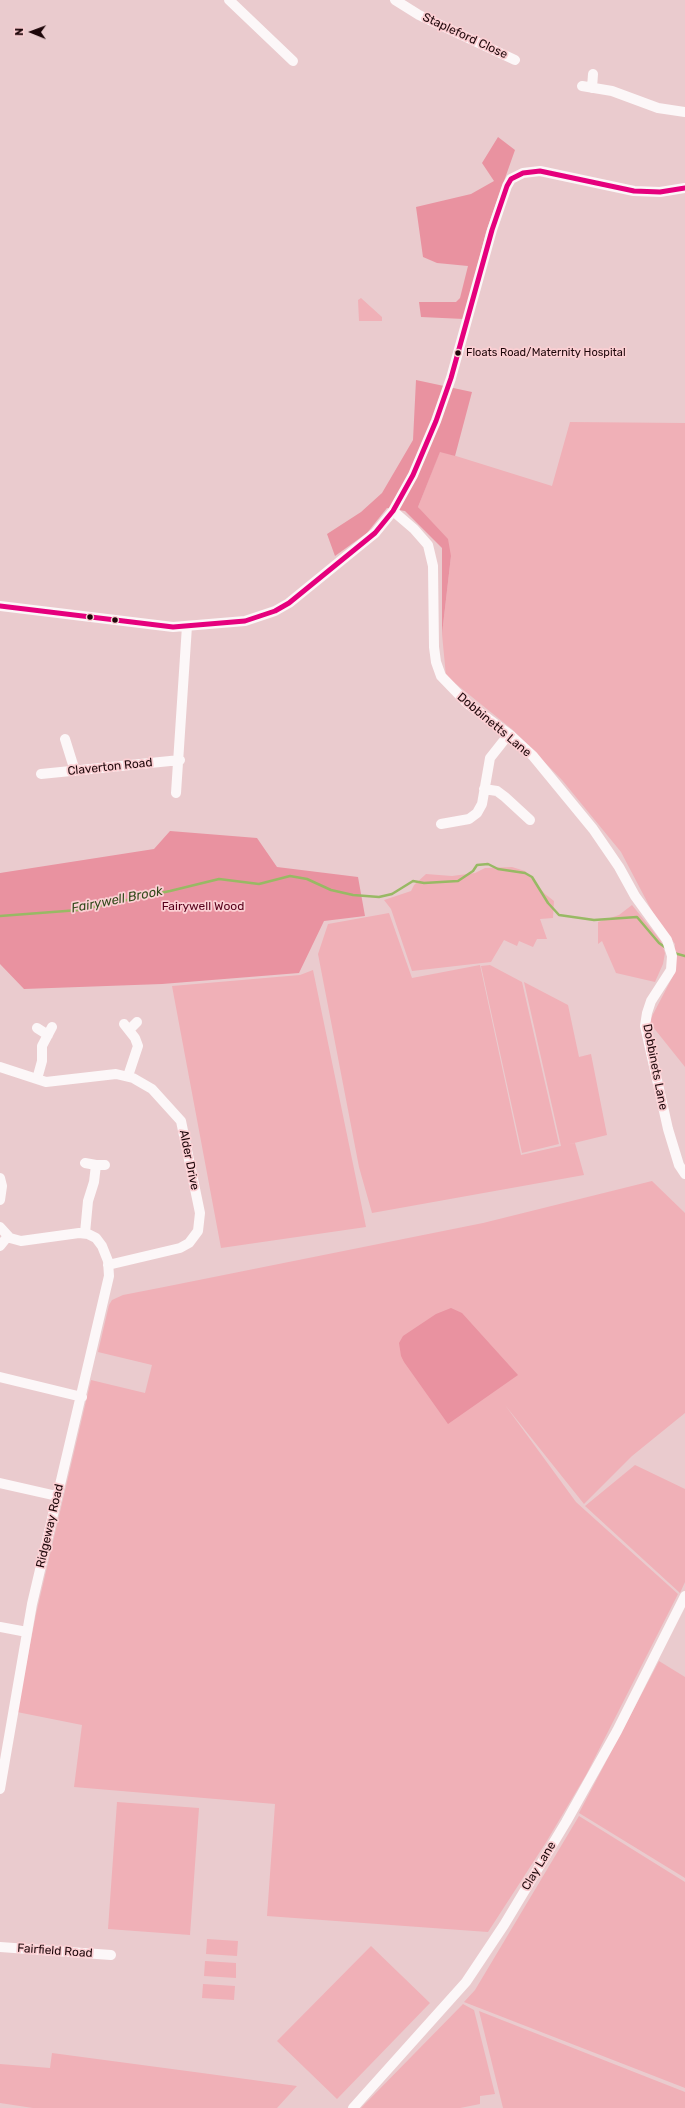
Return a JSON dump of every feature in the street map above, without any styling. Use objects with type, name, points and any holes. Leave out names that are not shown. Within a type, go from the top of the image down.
[{"type":"street","points":[[229,0],[293,61]]},
{"type":"street","name":"Stapleford Close","points":[[395,0],[419,15],[515,60]]},
{"type":"street","points":[[592,88],[593,74]]},
{"type":"street","points":[[582,86],[622,94],[641,103],[658,108],[685,112]]},
{"type":"street","points":[[0,606],[173,627],[245,621],[275,611],[289,603],[375,534],[393,511],[413,475],[436,421],[466,328],[492,230],[507,186],[511,179],[516,175],[523,173],[540,171],[634,191],[660,192],[685,188]]},
{"type":"street","name":"Dobbinetts Lane","points":[[393,511],[414,529],[428,545],[433,566],[435,654],[441,676],[468,704],[509,734],[532,756],[593,829],[619,866],[635,896],[667,940]]},
{"type":"street","points":[[176,793],[180,760],[188,626]]},
{"type":"street","points":[[441,824],[469,819],[477,812],[482,804],[490,758],[509,734]]},
{"type":"street","points":[[65,739],[75,771]]},
{"type":"street","name":"Claverton Road","points":[[41,774],[180,760]]},
{"type":"street","points":[[484,789],[497,792],[505,796],[530,820]]},
{"type":"street","name":"Dobbinets Lane","points":[[667,940],[672,956],[671,970],[651,1001],[645,1026],[668,1129],[679,1165],[685,1174]]},
{"type":"street","points":[[128,1076],[138,1046],[137,1041],[126,1027],[137,1022]]},
{"type":"street","points":[[37,1028],[50,1031],[42,1046],[42,1061],[37,1079]]},
{"type":"street","name":"Alder Drive","points":[[0,1067],[37,1079],[53,1082],[109,1075],[128,1076],[142,1081],[152,1089],[181,1121],[200,1213],[200,1224],[194,1238],[180,1248],[108,1265]]},
{"type":"street","points":[[0,1227],[8,1236],[15,1240],[26,1241],[85,1233],[88,1201],[100,1165],[85,1163]]},
{"type":"street","points":[[0,1178],[2,1186],[0,1200]]},
{"type":"street","name":"Ridgeway Road","points":[[0,1788],[27,1632],[57,1496],[108,1288],[108,1265],[100,1243],[94,1237],[85,1233]]},
{"type":"street","points":[[0,1246],[8,1236]]},
{"type":"street","points":[[0,1377],[82,1397]]},
{"type":"street","points":[[0,1483],[57,1496]]},
{"type":"street","name":"Clay Lane","points":[[353,2108],[466,1982],[504,1925],[566,1822],[617,1731],[685,1596]]},
{"type":"street","points":[[0,1627],[27,1632]]},
{"type":"street","name":"Fairfield Road","points":[[0,1947],[111,1955]]},
{"type":"shaded area","points":[[361,298],[382,317],[382,321],[359,321],[358,300]]},
{"type":"shaded area","points":[[570,422],[685,423],[685,1067],[649,1022],[673,976],[675,944],[653,913],[621,852],[562,780],[513,730],[446,676],[442,634],[451,556],[418,507],[440,451],[552,486]]},
{"type":"shaded area","points":[[512,867],[525,871],[545,894],[554,901],[553,918],[540,919],[547,939],[537,939],[533,947],[519,941],[517,946],[504,940],[491,962],[412,971],[391,909],[384,900],[411,891],[414,885],[426,874],[452,876],[475,873],[485,868]]},
{"type":"shaded area","points":[[632,905],[661,941],[665,953],[663,964],[655,982],[616,973],[602,941],[598,944],[598,922],[619,915]]},
{"type":"shaded area","points":[[389,913],[412,978],[480,965],[521,1155],[561,1146],[524,982],[568,1005],[579,1057],[591,1054],[607,1135],[566,1145],[575,1143],[584,1175],[372,1213],[359,1167],[318,954],[328,924]]},
{"type":"shaded area","points":[[490,965],[522,982],[559,1144],[522,1153],[481,966]]},
{"type":"shaded area","points":[[313,970],[366,1227],[221,1248],[172,986],[300,975]]},
{"type":"shaded area","points":[[652,1181],[685,1213],[685,1413],[632,1456],[584,1504],[505,1405],[576,1502],[678,1594],[586,1775],[545,1844],[488,1932],[267,1916],[275,1804],[74,1787],[82,1725],[17,1712],[36,1614],[91,1380],[145,1393],[152,1365],[98,1352],[109,1305],[112,1300],[123,1295],[483,1223]]},
{"type":"shaded area","points":[[635,1465],[685,1489],[685,1582],[680,1593],[585,1506]]},
{"type":"shaded area","points":[[659,1661],[685,1677],[685,1878],[579,1813]]},
{"type":"shaded area","points":[[117,1802],[199,1808],[190,1935],[108,1929]]},
{"type":"shaded area","points":[[579,1816],[685,1882],[685,2088],[464,2002],[475,1990]]},
{"type":"shaded area","points":[[207,1939],[238,1941],[237,1956],[206,1954]]},
{"type":"shaded area","points":[[371,1946],[430,2003],[337,2099],[277,2041]]},
{"type":"shaded area","points":[[205,1961],[236,1963],[236,1978],[204,1976]]},
{"type":"shaded area","points":[[203,1984],[235,1986],[234,2000],[202,1998]]},
{"type":"shaded area","points":[[463,2004],[474,2010],[495,2094],[480,2096],[480,2104],[460,2108],[361,2108]]},
{"type":"shaded area","points":[[479,2011],[685,2092],[685,2108],[503,2108]]},
{"type":"shaded area","points":[[52,2053],[297,2086],[277,2108],[33,2108],[0,2103],[0,2064],[50,2068]]},
{"type":"green space","points":[[498,137],[515,150],[486,232],[464,319],[421,317],[419,302],[456,302],[460,298],[468,266],[437,263],[423,257],[416,207],[471,194],[494,181],[482,163]]},
{"type":"green space","points":[[416,380],[472,392],[455,456],[440,452],[418,507],[448,539],[451,556],[442,634],[442,548],[405,511],[387,508],[367,533],[335,556],[327,534],[361,512],[382,493],[413,440]]},
{"type":"green space","name":"Fairywell Wood","points":[[170,831],[257,838],[277,867],[358,877],[365,916],[324,921],[299,973],[162,984],[24,989],[0,964],[0,873],[154,849]]},
{"type":"green space","points":[[451,1308],[462,1313],[518,1375],[448,1424],[404,1362],[401,1356],[399,1343],[403,1336],[436,1314]]},
{"type":"waterway","name":"Fairywell Brook","points":[[0,916],[79,910],[219,879],[259,884],[290,876],[307,879],[331,890],[353,895],[379,897],[392,894],[413,881],[424,883],[458,881],[473,871],[477,865],[488,864],[498,869],[525,873],[532,877],[548,903],[559,915],[594,920],[637,917],[659,943],[666,948]]},
{"type":"waterway","name":"Fairywell Brook","points":[[674,953],[685,956]]},
{"type":"transit line","points":[[0,606],[173,627],[245,621],[275,611],[289,603],[375,533],[393,511],[413,475],[436,421],[451,378],[492,230],[507,186],[511,179],[523,173],[540,171],[634,191],[660,192],[685,188]]},
{"type":"place","name":"Floats Road/Maternity Hospital","points":[[458,353]]}]
